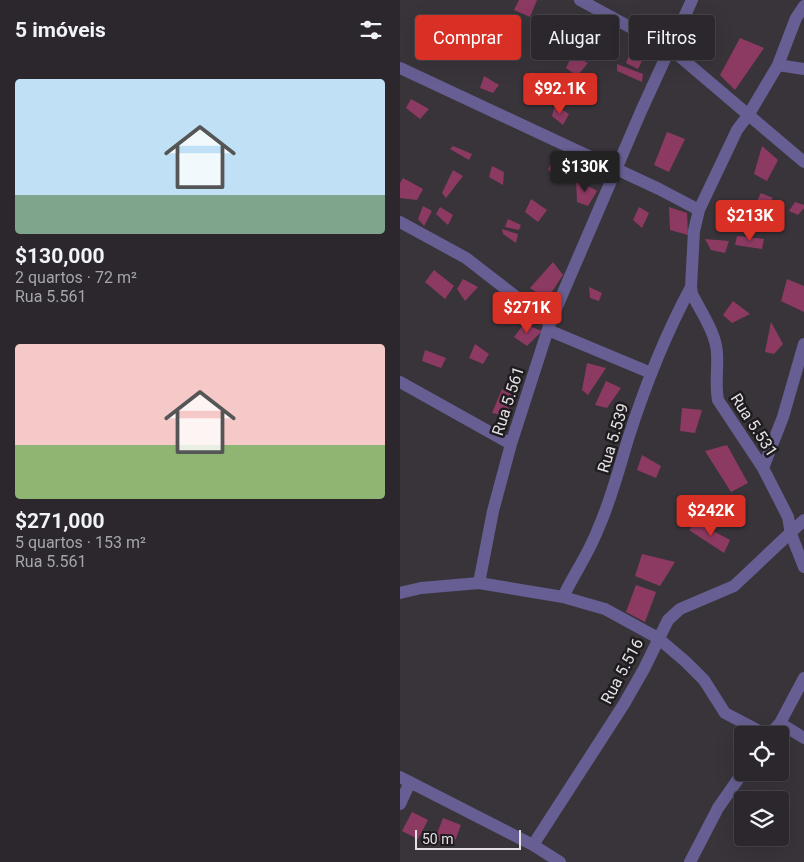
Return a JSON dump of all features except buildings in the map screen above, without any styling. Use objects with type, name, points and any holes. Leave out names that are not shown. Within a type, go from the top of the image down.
[{"type":"street","points":[[580,0],[629,26]]},
{"type":"street","name":"Rua 5.561","points":[[685,15],[692,0]]},
{"type":"street","name":"Rua 5.531","points":[[804,6],[796,18],[778,65],[749,114],[737,130],[699,210],[694,231],[691,287],[692,294],[715,341],[717,352],[716,391],[718,400],[746,439],[763,468],[788,517],[791,534],[804,567]]},
{"type":"street","name":"Rua 5.561","points":[[479,583],[493,511],[511,444],[549,326],[664,60]]},
{"type":"street","points":[[684,60],[804,162]]},
{"type":"street","points":[[778,65],[804,69]]},
{"type":"street","points":[[400,68],[699,210]]},
{"type":"street","points":[[400,222],[466,258],[549,326],[651,373]]},
{"type":"street","name":"Rua 5.539","points":[[563,597],[598,531],[618,477],[628,440],[651,373],[677,312],[691,287]]},
{"type":"street","points":[[763,468],[783,417],[804,344]]},
{"type":"street","points":[[400,382],[511,444]]},
{"type":"street","points":[[750,726],[725,713],[704,680],[658,638],[668,620],[674,614],[734,586],[804,520]]},
{"type":"street","name":"Rua 5.516","points":[[400,593],[421,588],[479,583],[563,597],[605,609],[658,638],[644,670],[624,704],[533,845]]},
{"type":"street","points":[[777,726],[804,678]]},
{"type":"street","points":[[780,723],[804,738]]},
{"type":"street","points":[[400,804],[405,780],[533,845],[560,862]]},
{"type":"street","points":[[690,862],[718,808],[737,781]]}]
